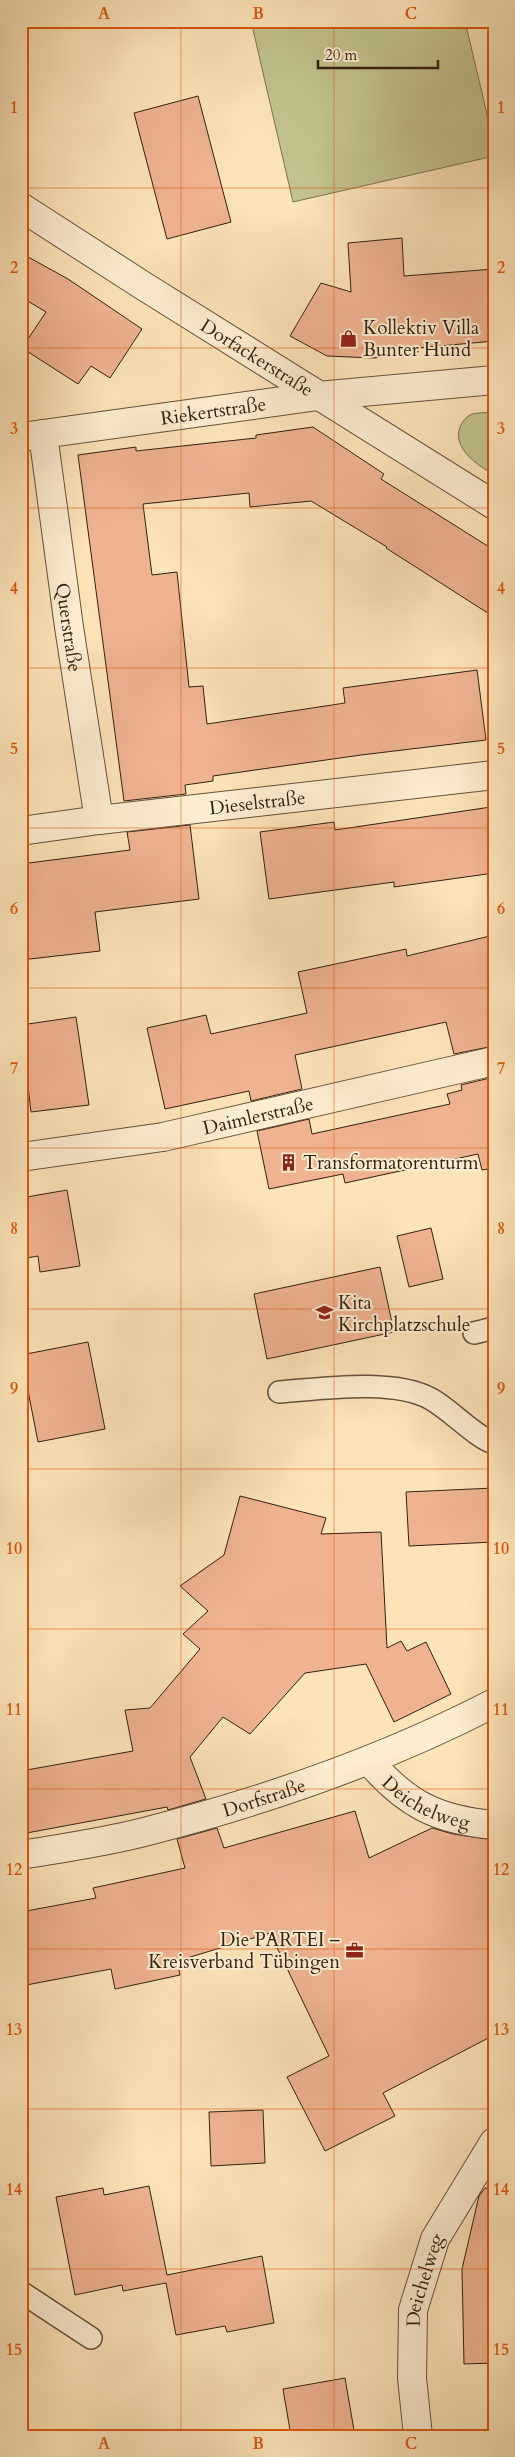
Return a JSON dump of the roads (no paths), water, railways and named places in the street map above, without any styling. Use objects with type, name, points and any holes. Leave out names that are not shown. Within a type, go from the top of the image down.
[{"type":"street","name":"Dorfackerstraße","points":[[21,207],[318,396],[494,505]]},
{"type":"street","name":"Riekertstraße","points":[[32,436],[318,396],[494,380]]},
{"type":"street","name":"Querstraße","points":[[32,436],[99,820]]},
{"type":"street","name":"Dieselstraße","points":[[21,831],[99,820],[494,775]]},
{"type":"street","name":"Daimlerstraße","points":[[21,1157],[163,1137],[494,1061]]},
{"type":"street","name":"Dorfstraße","points":[[21,1855],[147,1831],[222,1811],[370,1762],[419,1741],[494,1703]]},
{"type":"street","name":"Deichelweg","points":[[370,1762],[389,1784],[410,1800],[433,1813],[494,1825]]},
{"type":"street","name":"Deichelweg","points":[[418,2436],[412,2378],[413,2310],[436,2239],[494,2142]]},
{"type":"lane","points":[[279,1392],[378,1387],[406,1389],[429,1397],[451,1410],[470,1427],[494,1443]]},
{"type":"lane","points":[[21,2292],[91,2338]]},
{"type":"place","name":"Kollektiv Villa Bunter Hund","points":[[349,338]]},
{"type":"place","name":"Transformatorenturm","points":[[289,1162]]},
{"type":"place","name":"Kita Kirchplatzschule","points":[[324,1313]]},
{"type":"place","name":"Die PARTEI – Kreisverband Tübingen","points":[[354,1950]]}]
